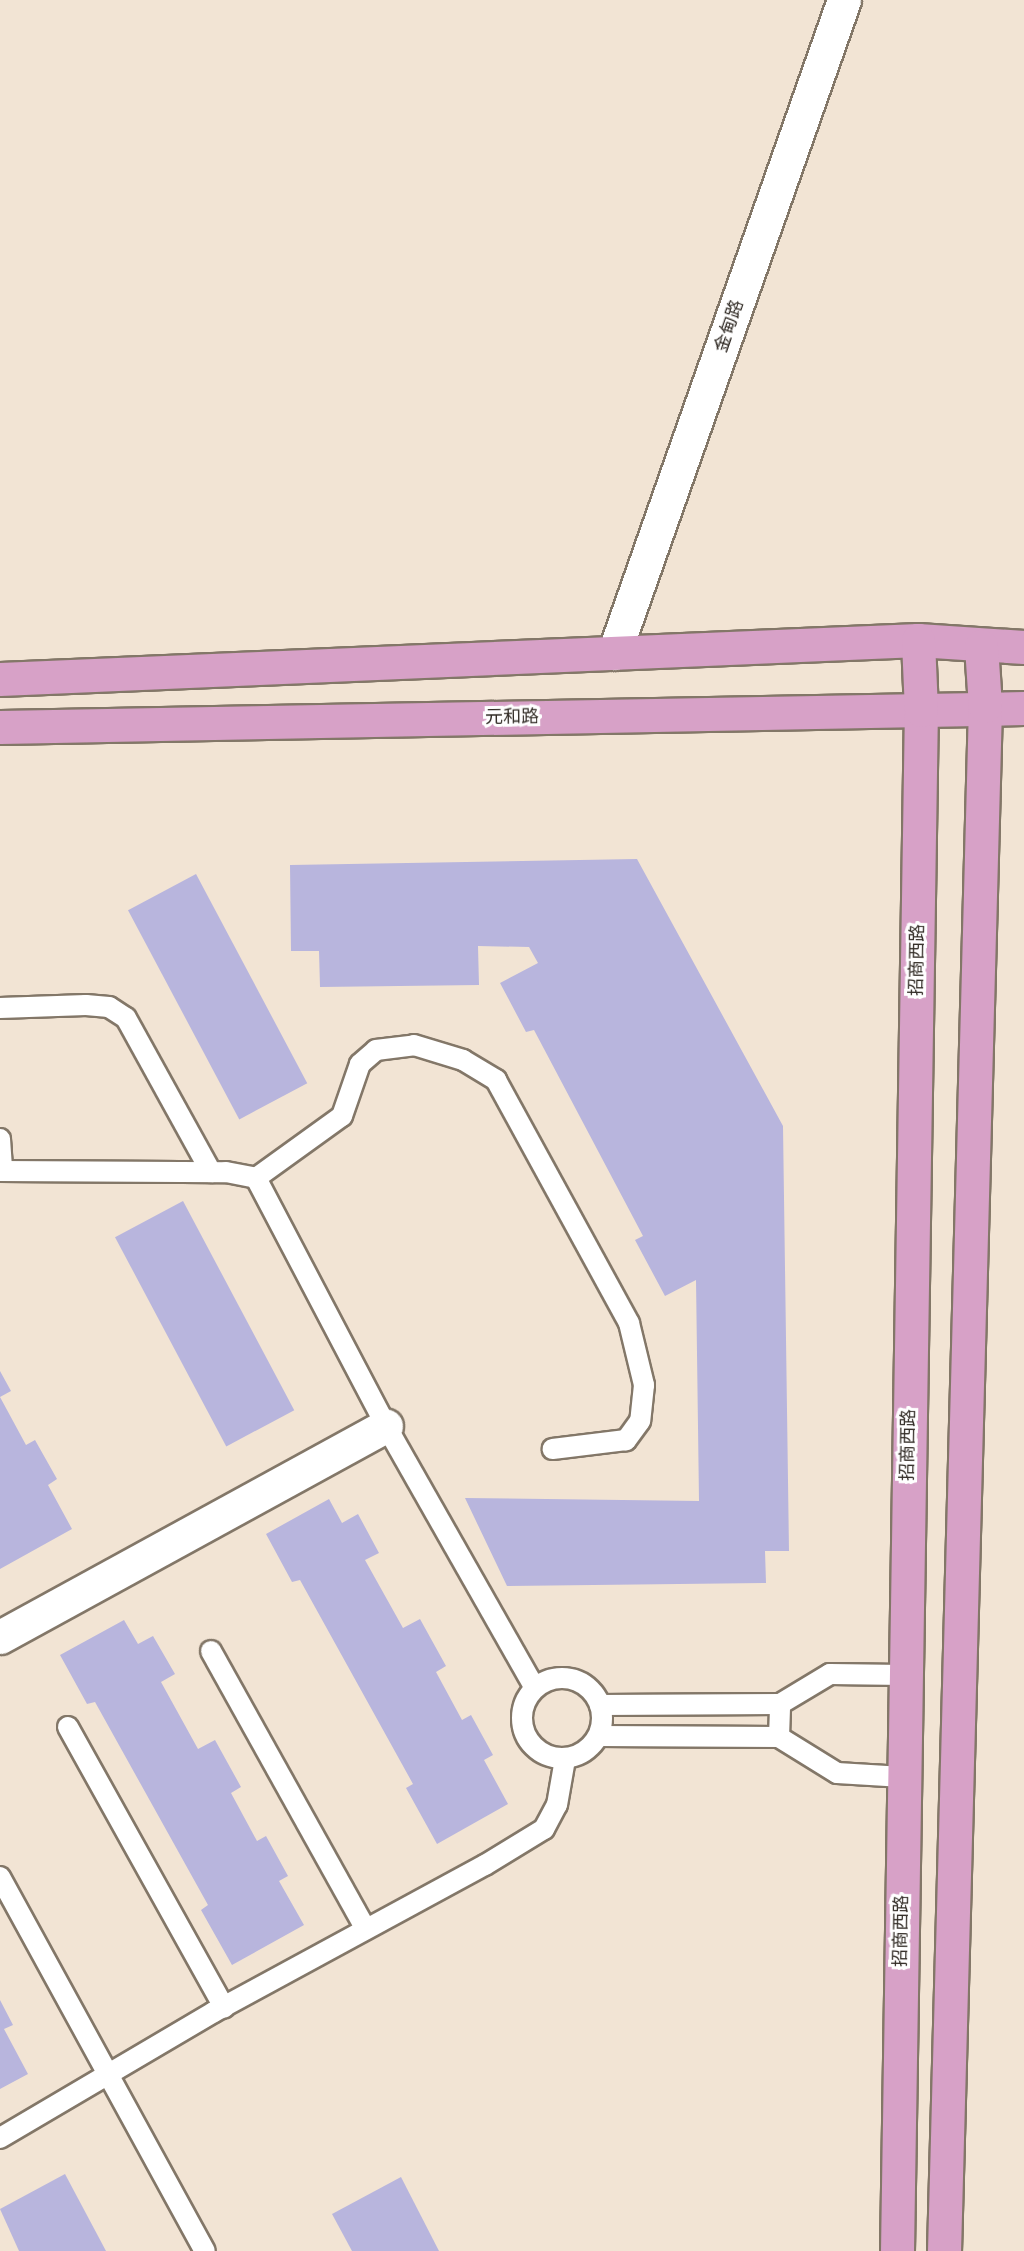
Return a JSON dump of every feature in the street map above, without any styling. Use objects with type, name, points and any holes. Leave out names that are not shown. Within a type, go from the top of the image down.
[{"type":"main road","points":[[0,679],[918,640],[1024,648]]},
{"type":"main road","name":"招商西路","points":[[897,2251],[904,1675],[921,710],[918,640]]},
{"type":"main road","points":[[944,2251],[985,706],[981,646]]},
{"type":"main road","name":"元和路","points":[[0,727],[921,710],[985,706],[1024,708]]},
{"type":"street","name":"金甸路","points":[[614,653],[844,0]]},
{"type":"street","points":[[0,1637],[386,1426]]},
{"type":"lane","points":[[0,1008],[86,1005],[109,1007],[126,1017],[211,1172]]},
{"type":"lane","points":[[0,1139],[1,1171],[211,1172],[256,1178],[342,1116],[360,1064],[375,1050],[414,1045],[463,1060],[496,1080],[629,1323],[644,1385],[640,1421],[626,1440],[553,1449]]},
{"type":"lane","points":[[256,1178],[386,1426],[535,1688]]},
{"type":"lane","points":[[211,1651],[366,1929]]},
{"type":"lane","points":[[600,1705],[780,1704],[830,1674],[904,1675]]},
{"type":"lane","points":[[552,1679],[577,1680],[592,1692],[600,1705],[602,1723],[599,1736],[585,1751],[565,1759],[539,1752],[523,1728],[524,1703],[535,1688],[552,1679]]},
{"type":"lane","points":[[779,1737],[780,1704]]},
{"type":"lane","points":[[68,1727],[224,2007]]},
{"type":"lane","points":[[599,1736],[779,1737],[837,1773],[903,1777]]},
{"type":"lane","points":[[0,2138],[224,2007],[544,1829],[557,1805],[565,1759]]},
{"type":"lane","points":[[0,1877],[205,2251]]},
{"type":"building","points":[[637,859],[783,1126],[789,1551],[765,1551],[766,1583],[507,1586],[465,1498],[699,1501],[696,1280],[665,1296],[635,1240],[643,1236],[534,1030],[526,1032],[500,983],[538,963],[529,947],[478,946],[479,985],[320,987],[319,951],[291,951],[290,865]]},
{"type":"building","points":[[196,874],[307,1083],[239,1119],[128,910]]},
{"type":"building","points":[[183,1201],[294,1410],[226,1446],[115,1237]]},
{"type":"building","points":[[0,1371],[11,1391],[0,1397]]},
{"type":"building","points":[[0,1397],[26,1445],[35,1440],[57,1479],[48,1485],[72,1529],[0,1569]]},
{"type":"building","points":[[329,1499],[342,1523],[358,1514],[379,1553],[365,1560],[403,1628],[420,1619],[446,1666],[436,1672],[462,1720],[471,1715],[493,1755],[484,1760],[508,1804],[437,1844],[406,1788],[413,1784],[300,1580],[292,1582],[266,1534]]},
{"type":"building","points":[[124,1620],[138,1644],[153,1636],[175,1674],[161,1682],[198,1749],[215,1740],[241,1787],[231,1793],[257,1841],[266,1836],[288,1876],[279,1881],[304,1925],[232,1965],[201,1910],[208,1905],[95,1702],[87,1704],[60,1655]]},
{"type":"building","points":[[0,2000],[13,2025],[4,2029],[28,2074],[0,2089]]},
{"type":"building","points":[[65,2174],[106,2251],[19,2251],[0,2209]]},
{"type":"building","points":[[401,2177],[439,2251],[352,2251],[332,2214]]}]
